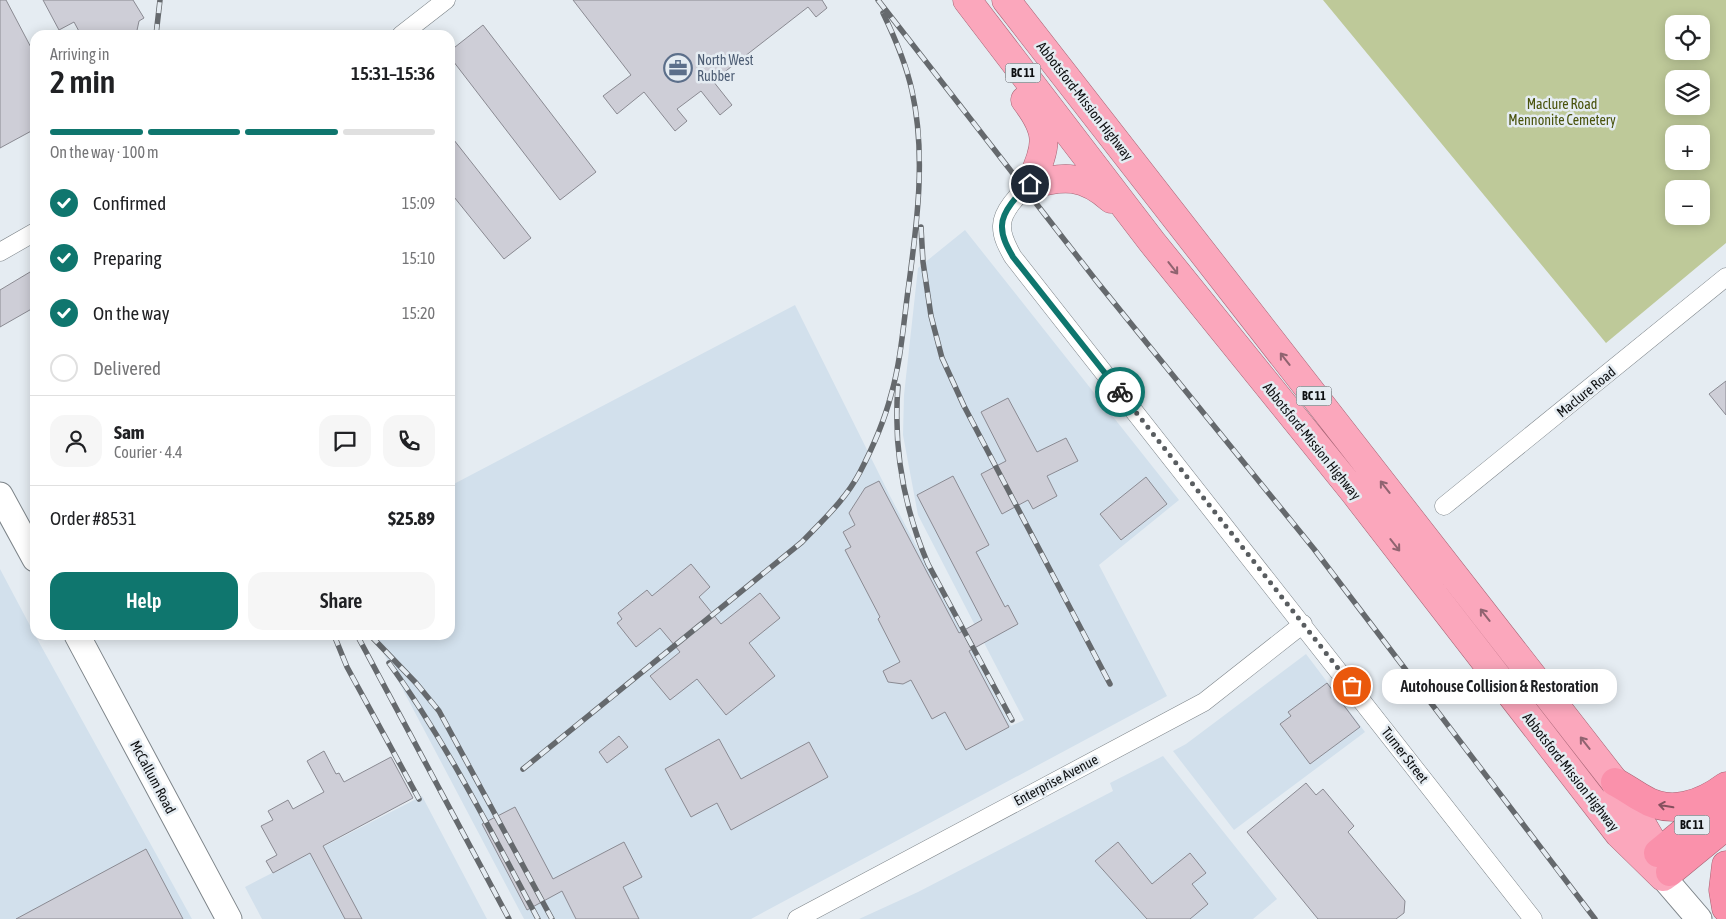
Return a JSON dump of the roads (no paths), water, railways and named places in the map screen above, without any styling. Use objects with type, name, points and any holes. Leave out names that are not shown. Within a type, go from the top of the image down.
[{"type":"highway","points":[[947,0],[1041,123],[1046,138],[1039,165],[1030,184]]},
{"type":"highway","name":"Abbotsford-Mission Highway","points":[[967,0],[1152,242],[1354,492],[1619,834],[1660,866]]},
{"type":"highway","name":"Abbotsford-Mission Highway","points":[[1006,0],[1615,782],[1621,796],[1639,819],[1660,866]]},
{"type":"highway","points":[[1030,184],[1049,179],[1070,177],[1092,184],[1118,206],[1152,242]]},
{"type":"highway","points":[[1615,782],[1632,790],[1642,799],[1670,807],[1688,806],[1714,795],[1726,786]]},
{"type":"highway","name":"BC 11","points":[[1660,866],[1726,797]]},
{"type":"highway","name":"BC 11","points":[[1660,866],[1726,826]]},
{"type":"highway","points":[[1726,865],[1723,890],[1726,908]]},
{"type":"main road","points":[[0,496],[30,549]]},
{"type":"main road","name":"McCallum Road","points":[[80,640],[229,919]]},
{"type":"main road","points":[[1660,866],[1699,919]]},
{"type":"street","points":[[407,30],[446,0]]},
{"type":"street","name":"Turner Street","points":[[1030,184],[1009,208],[1001,225],[1005,241],[1013,257],[1533,919]]},
{"type":"street","points":[[0,252],[30,235]]},
{"type":"street","name":"Maclure Road","points":[[1444,506],[1726,277]]},
{"type":"street","name":"Enterprise Avenue","points":[[797,919],[1204,702],[1303,624]]},
{"type":"railway","points":[[157,30],[160,0]]},
{"type":"railway","points":[[878,0],[1098,283],[1314,549],[1595,919]]},
{"type":"railway","points":[[523,769],[802,542],[834,509],[860,472],[882,425],[894,383],[914,247],[918,194],[919,142],[912,91],[900,51],[883,13]]},
{"type":"railway","points":[[921,227],[923,262],[931,316],[942,358],[964,406],[1110,684]]},
{"type":"railway","points":[[898,386],[897,432],[899,455],[912,521],[928,564],[1012,720]]},
{"type":"railway","points":[[336,640],[347,667],[419,799]]},
{"type":"railway","points":[[360,640],[509,919]]},
{"type":"railway","points":[[375,640],[416,683],[439,711],[552,919]]},
{"type":"railway","points":[[389,663],[449,756],[538,919]]},
{"type":"place","name":"North West Rubber","points":[[678,68]]},
{"type":"place","name":"Autohouse Collision & Restoration","points":[[1352,686]]},
{"type":"park label","name":"Maclure Road Mennonite Cemetery","points":[[1562,112]]}]
